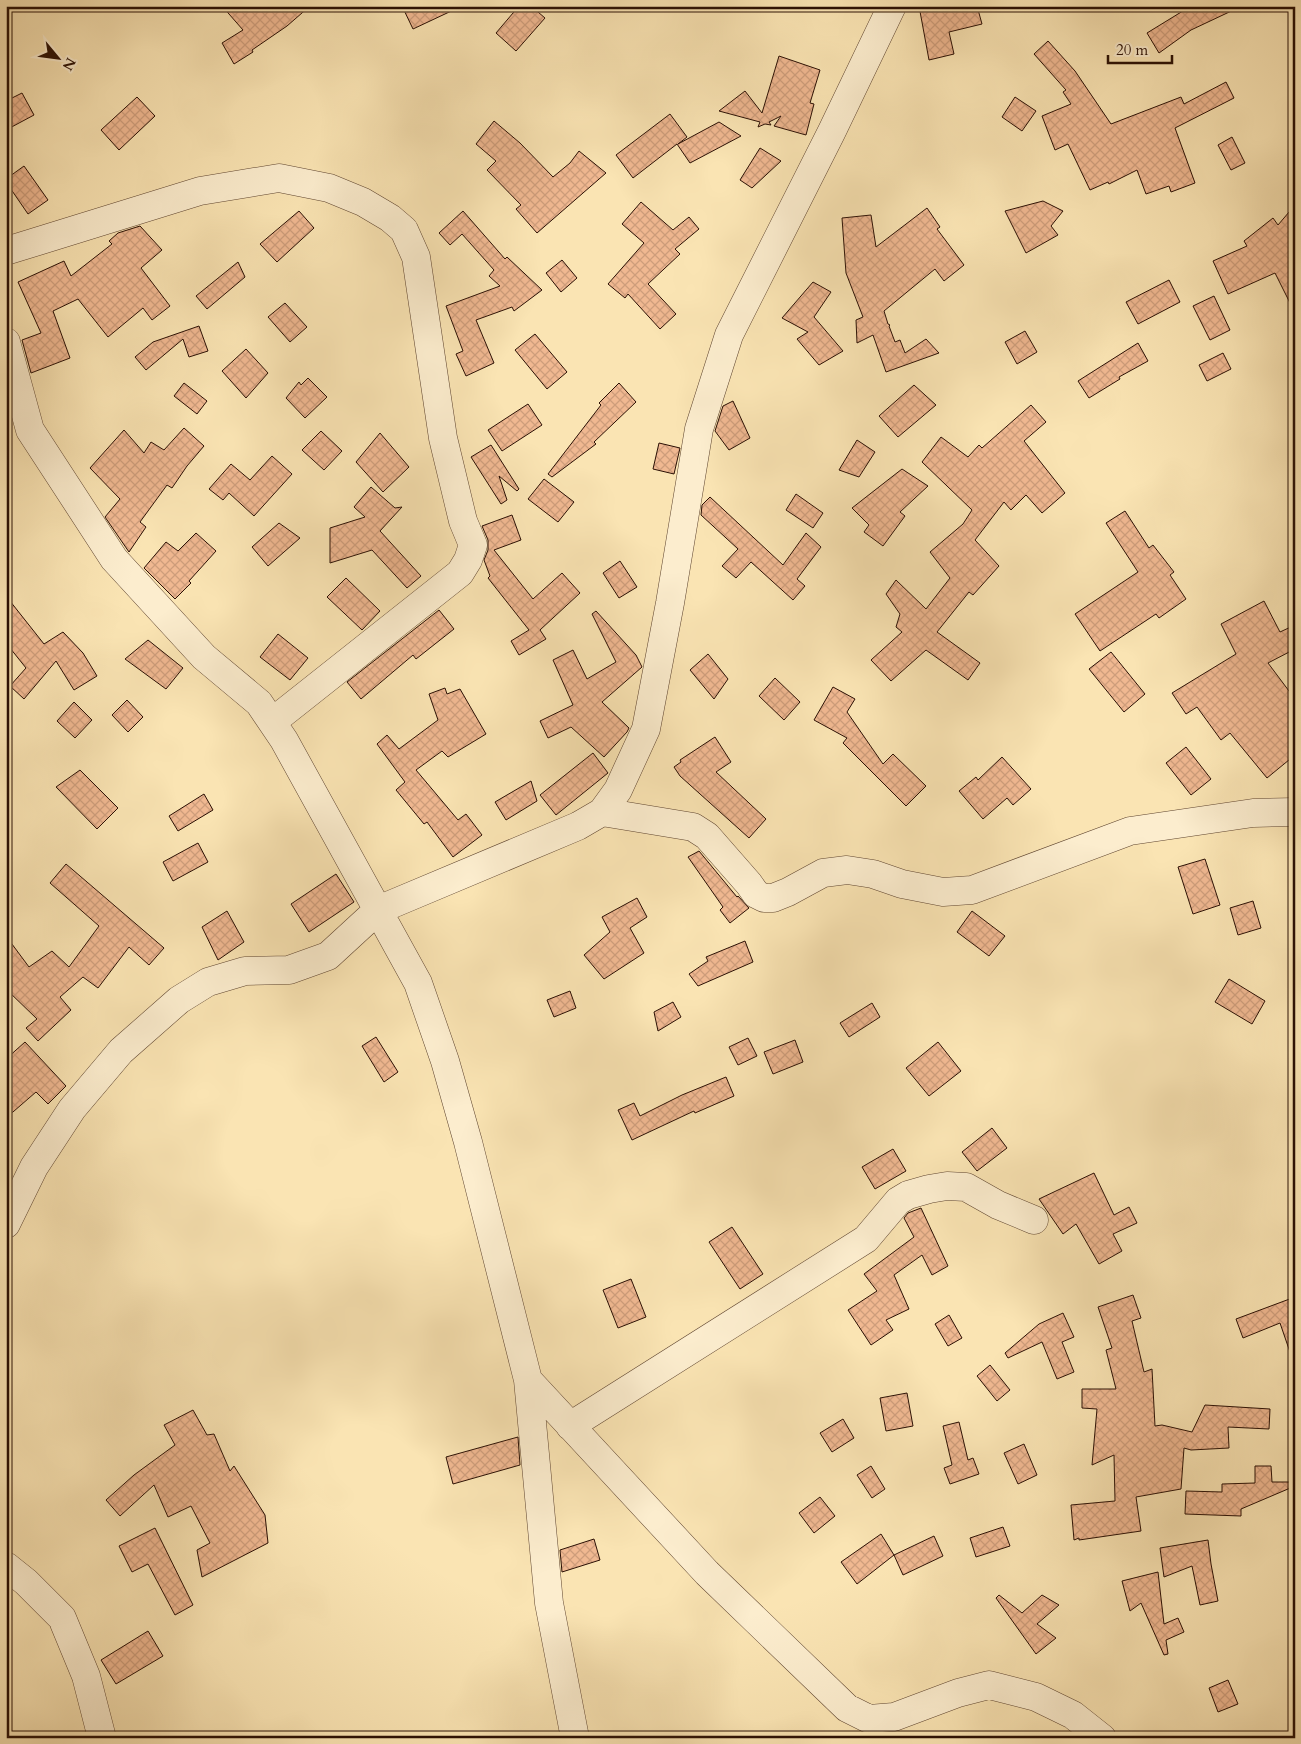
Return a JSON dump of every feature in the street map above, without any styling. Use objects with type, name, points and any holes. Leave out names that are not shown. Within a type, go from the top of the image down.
[{"type":"street","points":[[6,1224],[34,1167],[72,1109],[121,1051],[179,1000],[208,982],[236,973],[289,970],[328,956],[378,910],[578,826],[602,812],[618,790],[646,729],[670,603],[699,428],[729,335],[832,132],[892,6]]},
{"type":"street","points":[[6,251],[200,191],[279,178],[329,188],[363,202],[390,218],[404,230],[416,257],[444,438],[464,521],[473,545],[468,560],[460,573],[272,722]]},
{"type":"street","points":[[6,342],[30,430],[114,559],[204,657],[259,703],[284,740],[418,983],[445,1061],[468,1142],[528,1380],[548,1603],[575,1738]]},
{"type":"street","points":[[602,812],[693,827],[707,836],[756,894],[764,898],[773,898],[788,892],[823,873],[847,870],[873,874],[902,884],[943,892],[972,890],[1130,830],[1253,812],[1295,812]]},
{"type":"street","points":[[570,1426],[866,1239],[898,1201],[908,1195],[929,1188],[947,1186],[966,1187],[998,1205],[1034,1220]]},
{"type":"street","points":[[528,1380],[707,1573],[847,1708],[869,1719],[894,1717],[958,1693],[989,1685],[1036,1697],[1073,1715],[1102,1738]]},
{"type":"street","points":[[6,1566],[26,1582],[62,1618],[86,1676],[102,1738]]},
{"type":"building","points":[[222,6],[310,6],[287,26],[252,50],[253,52],[234,64],[222,43],[243,30]]},
{"type":"building","points":[[402,6],[462,6],[413,29]]},
{"type":"building","points":[[519,6],[531,6],[545,18],[516,51],[496,33]]},
{"type":"building","points":[[919,6],[977,6],[982,24],[949,32],[954,54],[929,60]]},
{"type":"building","points":[[1191,6],[1242,6],[1191,30],[1159,53],[1147,33]]},
{"type":"building","points":[[1048,41],[1075,71],[1111,124],[1181,97],[1184,104],[1226,82],[1234,98],[1175,128],[1195,183],[1171,192],[1169,186],[1146,194],[1137,170],[1109,184],[1108,182],[1090,190],[1068,144],[1055,150],[1042,116],[1071,104],[1063,92],[1066,90],[1034,54]]},
{"type":"building","points":[[779,56],[820,70],[810,103],[814,104],[806,135],[774,126],[781,116],[769,122],[771,125],[765,124],[758,127],[760,122],[719,111],[745,91],[762,113]]},
{"type":"building","points":[[22,93],[34,115],[6,130],[6,101]]},
{"type":"building","points":[[137,97],[155,116],[119,150],[101,130]]},
{"type":"building","points":[[1015,97],[1036,111],[1022,131],[1002,117]]},
{"type":"building","points":[[670,114],[687,137],[678,144],[719,122],[741,136],[690,163],[677,144],[633,178],[616,155]]},
{"type":"building","points":[[494,121],[520,143],[553,177],[570,163],[579,151],[606,173],[537,233],[516,209],[521,205],[487,170],[496,161],[476,144]]},
{"type":"building","points":[[1232,137],[1245,163],[1231,170],[1218,145]]},
{"type":"building","points":[[760,148],[781,161],[752,188],[740,180]]},
{"type":"building","points":[[24,166],[48,200],[28,214],[6,182],[6,179]]},
{"type":"building","points":[[1043,201],[1063,211],[1051,226],[1058,235],[1026,253],[1005,211]]},
{"type":"building","points":[[641,202],[673,230],[689,217],[699,229],[675,249],[680,254],[648,284],[676,314],[660,329],[628,294],[625,298],[608,284],[644,243],[622,224]]},
{"type":"building","points":[[1295,205],[1295,313],[1275,273],[1228,294],[1213,261],[1247,246],[1244,241],[1273,218],[1278,225]]},
{"type":"building","points":[[927,208],[940,227],[937,229],[964,265],[944,281],[935,269],[884,311],[895,342],[900,340],[905,353],[926,339],[939,353],[886,372],[873,335],[857,343],[856,320],[863,317],[846,273],[842,218],[871,215],[876,247]]},
{"type":"building","points":[[299,211],[314,228],[277,262],[260,244]]},
{"type":"building","points":[[463,211],[505,259],[507,257],[542,290],[514,311],[512,307],[476,320],[494,363],[466,376],[456,354],[463,351],[446,306],[500,286],[489,276],[494,270],[462,234],[450,245],[439,233]]},
{"type":"building","points":[[140,226],[162,250],[141,268],[170,306],[152,320],[143,308],[108,337],[78,299],[53,311],[70,358],[31,373],[22,340],[41,333],[18,282],[64,261],[71,276],[112,244],[109,241],[118,233]]},
{"type":"building","points":[[562,260],[577,278],[561,292],[546,273]]},
{"type":"building","points":[[238,262],[245,277],[207,309],[196,296]]},
{"type":"building","points":[[1169,280],[1180,302],[1138,324],[1126,302]]},
{"type":"building","points":[[813,282],[831,292],[814,317],[843,351],[819,365],[797,339],[808,332],[782,318]]},
{"type":"building","points":[[1214,296],[1230,330],[1210,340],[1193,306]]},
{"type":"building","points":[[285,303],[307,327],[290,342],[268,317]]},
{"type":"building","points":[[199,326],[208,351],[189,357],[183,339],[146,370],[135,357],[153,342]]},
{"type":"building","points":[[1025,331],[1037,352],[1017,364],[1005,342]]},
{"type":"building","points":[[535,334],[567,372],[547,389],[515,350]]},
{"type":"building","points":[[1138,343],[1148,361],[1119,377],[1120,379],[1089,398],[1078,381]]},
{"type":"building","points":[[246,349],[268,373],[246,398],[222,371]]},
{"type":"building","points":[[1223,353],[1231,369],[1207,381],[1199,365]]},
{"type":"building","points":[[308,378],[327,397],[305,418],[286,398],[299,382],[301,385]]},
{"type":"building","points":[[184,383],[207,401],[197,414],[174,396]]},
{"type":"building","points":[[619,383],[636,402],[594,442],[596,444],[552,477],[548,474],[601,405],[599,403]]},
{"type":"building","points":[[914,385],[936,405],[898,437],[879,416]]},
{"type":"building","points":[[733,401],[750,438],[729,450],[715,431],[723,406]]},
{"type":"building","points":[[528,404],[542,425],[502,451],[488,430]]},
{"type":"building","points":[[1031,405],[1046,422],[1024,441],[1065,493],[1042,513],[1026,495],[1011,510],[1004,502],[975,540],[999,566],[973,595],[969,592],[937,632],[980,663],[968,680],[926,650],[891,681],[871,660],[902,632],[896,627],[900,614],[886,594],[896,580],[926,609],[950,578],[930,552],[963,524],[972,510],[922,462],[941,437],[968,457],[979,445],[982,448]]},
{"type":"building","points":[[184,428],[204,446],[172,488],[167,485],[140,522],[146,527],[129,552],[105,517],[120,499],[90,468],[124,430],[144,453],[151,442],[164,450]]},
{"type":"building","points":[[321,431],[342,451],[324,470],[302,450]]},
{"type":"building","points":[[380,433],[409,467],[383,492],[356,462]]},
{"type":"building","points":[[857,440],[875,452],[859,477],[839,470]]},
{"type":"building","points":[[659,443],[680,448],[674,474],[653,469]]},
{"type":"building","points":[[491,445],[519,489],[517,491],[499,476],[507,500],[501,504],[471,457]]},
{"type":"building","points":[[272,456],[292,474],[254,516],[229,493],[223,500],[209,489],[231,464],[250,480]]},
{"type":"building","points":[[902,469],[928,486],[900,512],[905,516],[883,546],[864,532],[869,525],[852,508]]},
{"type":"building","points":[[544,479],[574,502],[558,522],[528,499]]},
{"type":"building","points":[[371,487],[395,508],[402,507],[380,531],[421,576],[407,588],[372,550],[330,563],[330,528],[365,517],[354,507]]},
{"type":"building","points":[[796,494],[823,513],[813,528],[786,510]]},
{"type":"building","points":[[710,497],[783,565],[806,533],[821,547],[797,579],[805,586],[793,600],[751,562],[736,578],[722,566],[738,549],[701,515],[702,505]]},
{"type":"building","points":[[1125,511],[1149,548],[1153,545],[1174,572],[1170,575],[1186,599],[1159,618],[1156,614],[1100,651],[1075,614],[1138,572],[1106,523]]},
{"type":"building","points":[[512,515],[521,540],[494,550],[533,599],[562,573],[580,593],[540,630],[546,639],[519,655],[511,641],[529,630],[488,578],[490,576],[484,560],[488,550],[488,540],[482,526]]},
{"type":"building","points":[[279,523],[300,538],[268,566],[252,547]]},
{"type":"building","points":[[196,533],[216,551],[189,581],[191,583],[175,599],[144,568],[166,542],[178,551]]},
{"type":"building","points":[[620,561],[637,587],[619,598],[603,573]]},
{"type":"building","points":[[346,578],[380,611],[362,630],[327,597]]},
{"type":"building","points":[[6,596],[44,644],[63,632],[83,653],[97,676],[74,690],[56,661],[24,699],[10,686],[26,668],[6,643]]},
{"type":"building","points":[[1264,601],[1280,632],[1295,625],[1295,649],[1268,663],[1295,699],[1295,755],[1267,778],[1230,733],[1221,740],[1197,707],[1186,714],[1172,693],[1236,654],[1221,624]]},
{"type":"building","points":[[439,610],[454,629],[416,659],[413,655],[361,699],[347,682]]},
{"type":"building","points":[[596,611],[636,655],[642,667],[602,702],[629,728],[604,757],[571,727],[548,738],[540,721],[573,705],[553,660],[573,650],[587,679],[616,662],[592,614]]},
{"type":"building","points":[[278,634],[308,658],[290,680],[260,657]]},
{"type":"building","points":[[148,640],[183,668],[166,689],[125,659]]},
{"type":"building","points":[[1111,652],[1145,694],[1124,712],[1089,669]]},
{"type":"building","points":[[708,654],[728,679],[714,699],[690,670]]},
{"type":"building","points":[[775,678],[800,702],[784,720],[759,696]]},
{"type":"building","points":[[833,687],[855,699],[847,712],[883,764],[893,754],[926,786],[906,806],[843,743],[847,738],[814,720]]},
{"type":"building","points":[[445,688],[447,694],[460,689],[486,734],[448,757],[442,751],[416,770],[458,820],[466,814],[482,835],[453,857],[427,822],[424,824],[396,790],[405,782],[377,744],[387,735],[399,749],[438,720],[429,694]]},
{"type":"building","points":[[127,700],[143,717],[128,732],[112,715]]},
{"type":"building","points":[[74,702],[92,720],[75,738],[57,721]]},
{"type":"building","points":[[715,737],[731,762],[716,772],[766,819],[749,838],[680,776],[674,767],[681,762],[680,760]]},
{"type":"building","points":[[1186,747],[1211,779],[1191,795],[1166,763]]},
{"type":"building","points":[[593,753],[608,773],[556,815],[540,795]]},
{"type":"building","points":[[1002,757],[1031,789],[1013,805],[1007,798],[983,819],[959,791],[976,777],[978,780]]},
{"type":"building","points":[[80,770],[118,808],[97,829],[56,787]]},
{"type":"building","points":[[531,781],[537,801],[506,820],[495,802]]},
{"type":"building","points":[[204,794],[213,810],[178,831],[169,816]]},
{"type":"building","points":[[198,843],[208,862],[173,881],[163,862]]},
{"type":"building","points":[[699,851],[737,897],[749,908],[730,923],[720,910],[723,907],[688,857]]},
{"type":"building","points":[[1205,859],[1220,905],[1193,914],[1178,867]]},
{"type":"building","points":[[66,864],[164,948],[149,965],[129,947],[98,988],[83,977],[60,997],[71,1010],[38,1041],[26,1028],[37,1019],[6,989],[6,936],[29,967],[52,951],[69,967],[99,926],[50,883]]},
{"type":"building","points":[[336,874],[354,902],[309,932],[291,904]]},
{"type":"building","points":[[637,898],[647,917],[630,928],[644,953],[604,979],[584,955],[610,932],[602,917]]},
{"type":"building","points":[[1253,901],[1261,928],[1238,935],[1230,908]]},
{"type":"building","points":[[227,911],[244,942],[218,960],[202,927]]},
{"type":"building","points":[[972,911],[1005,936],[989,956],[957,932]]},
{"type":"building","points":[[745,941],[753,962],[698,986],[689,974],[708,961],[706,957]]},
{"type":"building","points":[[1229,979],[1265,1001],[1252,1024],[1215,1002]]},
{"type":"building","points":[[570,991],[576,1008],[554,1017],[547,1000]]},
{"type":"building","points":[[673,1002],[681,1017],[658,1031],[654,1012]]},
{"type":"building","points":[[872,1003],[880,1017],[849,1037],[840,1023]]},
{"type":"building","points":[[376,1037],[398,1072],[384,1082],[362,1046]]},
{"type":"building","points":[[748,1038],[757,1056],[738,1065],[729,1047]]},
{"type":"building","points":[[795,1040],[803,1062],[773,1074],[764,1052]]},
{"type":"building","points":[[25,1042],[66,1086],[48,1104],[36,1092],[6,1118],[6,1059]]},
{"type":"building","points":[[938,1042],[961,1071],[929,1096],[906,1068]]},
{"type":"building","points":[[726,1077],[734,1096],[695,1113],[694,1111],[632,1140],[618,1110],[634,1103],[640,1116],[682,1095]]},
{"type":"building","points":[[992,1128],[1007,1148],[977,1171],[962,1152]]},
{"type":"building","points":[[893,1149],[906,1171],[875,1189],[862,1167]]},
{"type":"building","points":[[1094,1173],[1114,1215],[1129,1207],[1137,1223],[1113,1234],[1122,1251],[1099,1264],[1076,1224],[1063,1234],[1039,1199]]},
{"type":"building","points":[[921,1208],[948,1266],[932,1275],[922,1255],[894,1275],[909,1309],[886,1320],[893,1330],[871,1345],[848,1310],[877,1291],[864,1274],[914,1237],[904,1218],[908,1213]]},
{"type":"building","points":[[732,1227],[763,1274],[740,1289],[709,1242]]},
{"type":"building","points":[[631,1279],[646,1317],[618,1328],[603,1290]]},
{"type":"building","points":[[1133,1295],[1141,1318],[1132,1321],[1144,1372],[1152,1369],[1155,1426],[1162,1425],[1192,1432],[1205,1405],[1270,1409],[1269,1429],[1228,1427],[1229,1448],[1191,1450],[1184,1448],[1181,1489],[1136,1497],[1141,1531],[1074,1540],[1071,1505],[1115,1501],[1114,1455],[1092,1465],[1097,1409],[1082,1408],[1082,1389],[1116,1389],[1106,1350],[1112,1348],[1098,1307]]},
{"type":"building","points":[[1295,1297],[1295,1357],[1292,1358],[1280,1323],[1243,1338],[1236,1319]]},
{"type":"building","points":[[1063,1313],[1074,1337],[1062,1342],[1074,1372],[1057,1379],[1042,1342],[1008,1358],[1005,1353],[1039,1324]]},
{"type":"building","points":[[949,1315],[962,1338],[948,1346],[935,1324]]},
{"type":"building","points":[[990,1365],[1010,1390],[997,1401],[977,1376]]},
{"type":"building","points":[[907,1393],[913,1426],[886,1431],[880,1398]]},
{"type":"building","points":[[193,1410],[207,1435],[214,1434],[230,1471],[234,1466],[265,1515],[268,1543],[202,1577],[197,1550],[210,1543],[191,1506],[168,1517],[154,1485],[120,1516],[106,1500],[134,1475],[175,1445],[164,1425]]},
{"type":"building","points":[[843,1419],[854,1438],[832,1452],[820,1433]]},
{"type":"building","points":[[959,1422],[968,1460],[973,1458],[979,1474],[950,1484],[944,1468],[952,1465],[943,1426]]},
{"type":"building","points":[[518,1437],[520,1465],[453,1484],[446,1457]]},
{"type":"building","points":[[1024,1444],[1037,1475],[1018,1484],[1004,1453]]},
{"type":"building","points":[[871,1466],[885,1489],[872,1498],[857,1475]]},
{"type":"building","points":[[1255,1466],[1271,1466],[1272,1482],[1295,1482],[1295,1486],[1241,1509],[1241,1516],[1185,1514],[1186,1491],[1222,1492],[1222,1484],[1255,1483]]},
{"type":"building","points":[[820,1497],[835,1516],[814,1533],[799,1513]]},
{"type":"building","points":[[1003,1527],[1010,1546],[976,1557],[970,1538]]},
{"type":"building","points":[[155,1528],[193,1605],[175,1615],[148,1564],[132,1572],[119,1546]]},
{"type":"building","points":[[881,1534],[894,1555],[857,1584],[841,1562]]},
{"type":"building","points":[[934,1536],[943,1556],[903,1575],[894,1555]]},
{"type":"building","points":[[594,1539],[600,1560],[562,1572],[560,1550]]},
{"type":"building","points":[[1208,1540],[1218,1601],[1200,1605],[1192,1566],[1164,1577],[1160,1548]]},
{"type":"building","points":[[1158,1572],[1164,1624],[1178,1618],[1184,1632],[1166,1640],[1168,1654],[1164,1655],[1141,1603],[1130,1611],[1122,1581]]},
{"type":"building","points":[[999,1595],[1022,1613],[1042,1595],[1059,1605],[1037,1624],[1056,1638],[1036,1654],[996,1598]]},
{"type":"building","points":[[148,1631],[163,1656],[116,1684],[101,1660]]},
{"type":"building","points":[[1228,1680],[1238,1704],[1218,1712],[1209,1688]]}]
